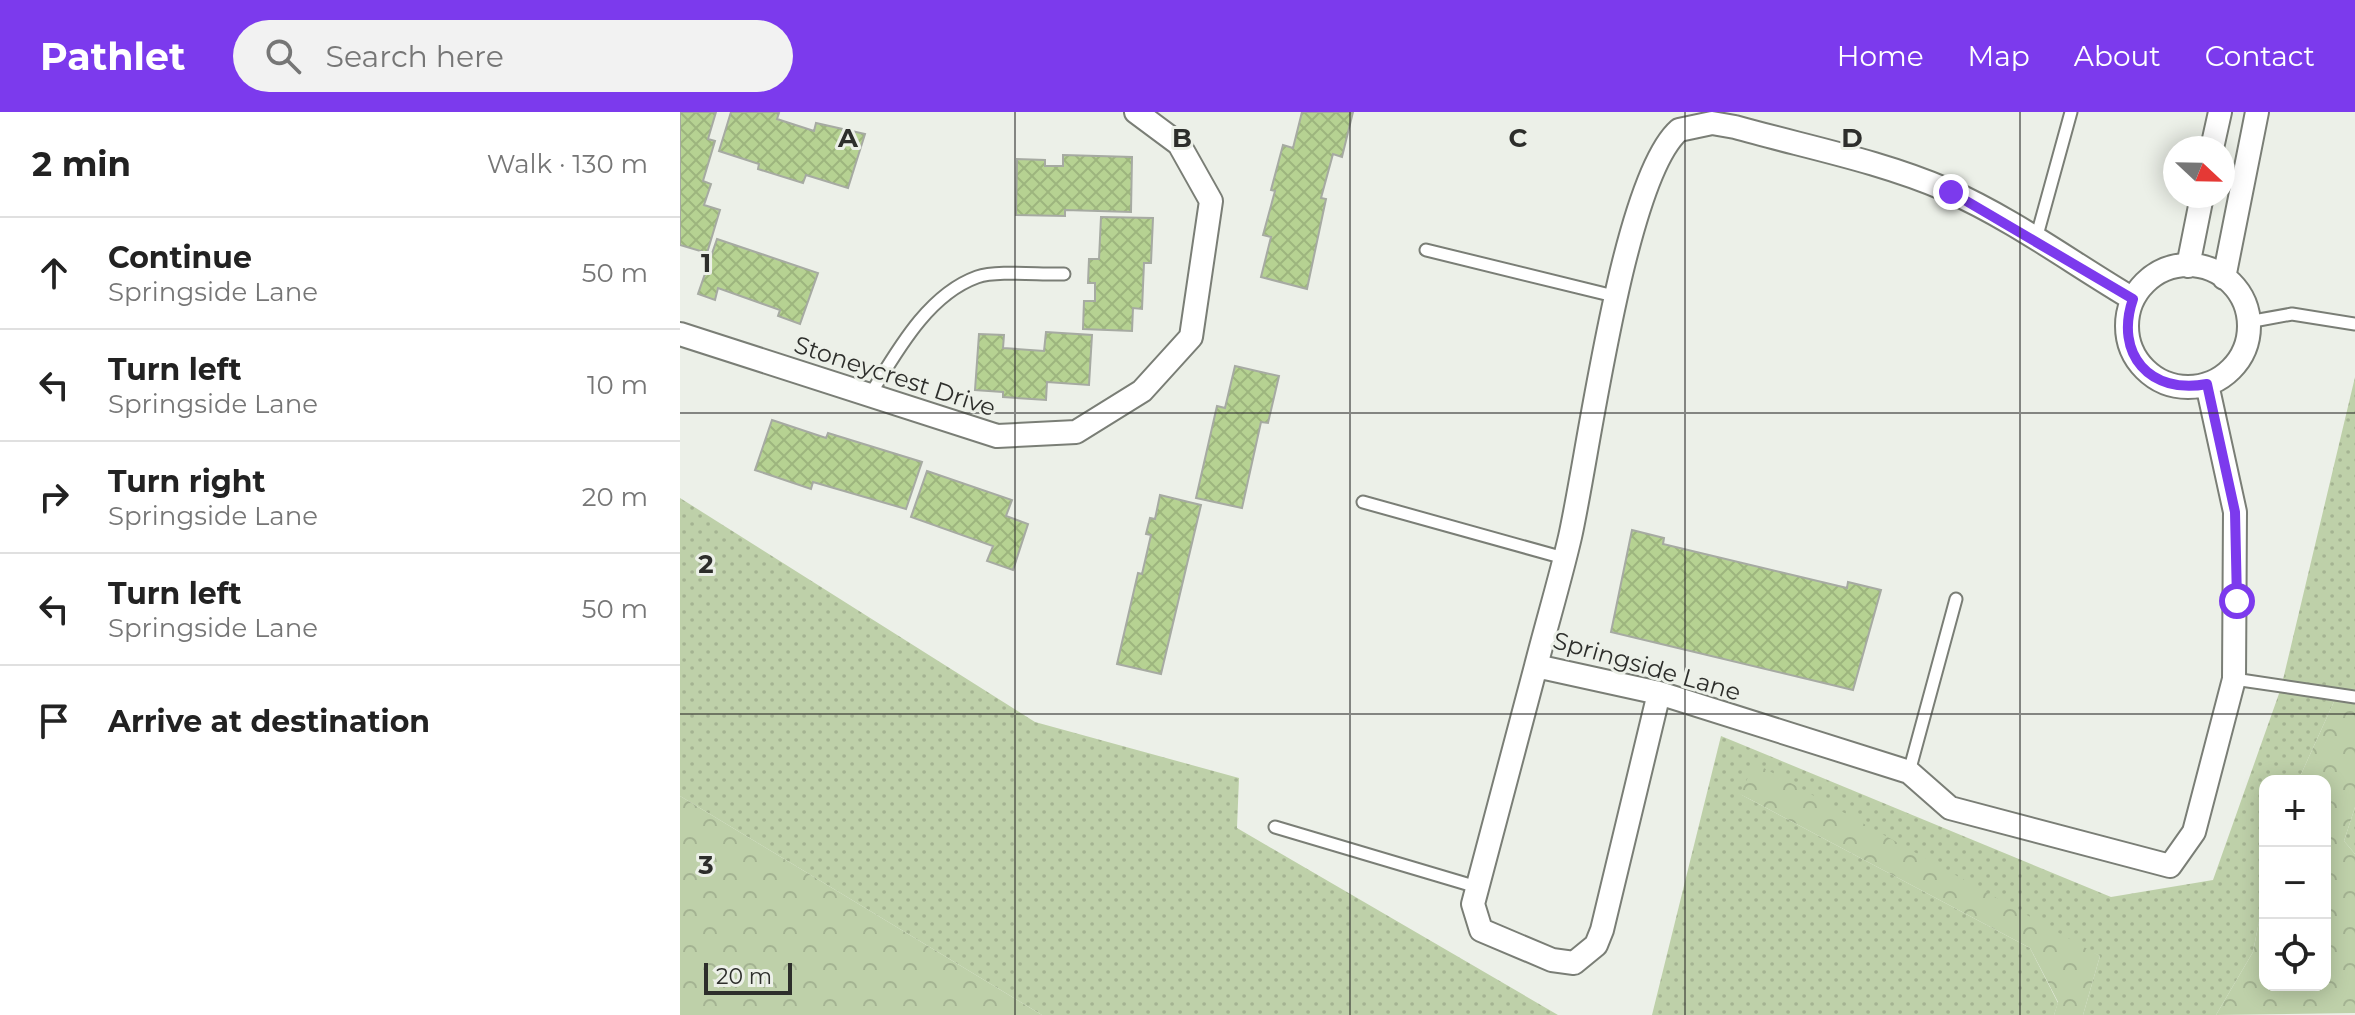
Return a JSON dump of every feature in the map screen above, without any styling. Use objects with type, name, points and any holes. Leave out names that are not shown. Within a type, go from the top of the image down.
[{"type":"street","name":"Stoneycrest Drive","points":[[680,334],[997,436],[1076,432],[1142,391],[1191,337],[1211,201],[1179,144],[1136,112]]},
{"type":"street","points":[[2215,136],[2220,112]]},
{"type":"street","points":[[2224,278],[2257,112]]},
{"type":"street","name":"Springside Lane","points":[[2133,299],[1951,192],[1906,174],[1735,127],[1697,125],[1679,130],[1669,139],[1655,162],[1630,234],[1564,558],[1536,666],[1659,693],[1909,772],[1950,808],[2170,866],[2194,832],[2234,679],[2235,512],[2207,384]]},
{"type":"street","points":[[2188,266],[2200,208]]},
{"type":"street","points":[[2188,266],[2200,266],[2224,278],[2239,293],[2248,322],[2242,353],[2221,377],[2207,384],[2176,387],[2160,381],[2137,360],[2127,331],[2133,299],[2154,276],[2188,266]]},
{"type":"street","points":[[1536,666],[1473,904],[1481,930],[1552,960],[1574,963],[1596,945],[1659,693]]},
{"type":"lane","points":[[2036,240],[2071,112]]},
{"type":"lane","points":[[1426,250],[1618,297]]},
{"type":"lane","points":[[870,395],[904,340],[950,292],[979,276],[1064,274]]},
{"type":"lane","points":[[2248,322],[2292,314],[2355,324]]},
{"type":"lane","points":[[1363,502],[1564,558]]},
{"type":"lane","points":[[1909,772],[1956,599]]},
{"type":"lane","points":[[2234,679],[2355,697]]},
{"type":"lane","points":[[1275,827],[1477,887]]},
{"type":"green space","points":[[2355,377],[2355,689],[2337,695],[2301,775],[2259,775],[2259,922],[2253,952],[2216,1015],[2083,1015],[2100,956],[1740,794],[2030,948],[2058,1003],[2054,1015],[1652,1015],[1721,736],[2111,897],[2213,880],[2281,688]]},
{"type":"green space","points":[[680,498],[1035,722],[1239,778],[1237,828],[1558,1015],[1042,1015],[680,796]]},
{"type":"green space","points":[[2355,689],[2355,807],[2344,841],[2355,854],[2355,1013],[2216,1015],[2253,952],[2259,922],[2259,991],[2331,991],[2331,775],[2301,775],[2337,695]]},
{"type":"green space","points":[[1755,763],[2100,956],[2083,1015],[2054,1015],[2058,1002],[2030,948],[1740,794]]},
{"type":"green space","points":[[680,796],[1042,1015],[680,1015]]},
{"type":"green space","points":[[2355,807],[2355,854],[2344,841]]},
{"type":"building","points":[[680,112],[716,112],[708,139],[715,141],[703,181],[711,184],[704,205],[720,210],[707,253],[680,245]]},
{"type":"building","points":[[731,112],[776,112],[779,113],[777,119],[814,131],[816,123],[865,134],[848,188],[806,175],[803,183],[758,169],[759,164],[719,151]]},
{"type":"building","points":[[1302,112],[1353,112],[1342,157],[1333,154],[1321,198],[1326,199],[1307,289],[1261,277],[1271,237],[1263,235],[1275,191],[1271,190],[1283,145],[1293,148]]},
{"type":"building","points":[[1063,155],[1132,157],[1131,212],[1065,210],[1065,216],[1016,215],[1017,159],[1045,160],[1045,166],[1063,166]]},
{"type":"building","points":[[1101,217],[1153,218],[1151,263],[1144,263],[1142,309],[1133,308],[1132,331],[1083,329],[1084,301],[1095,301],[1095,283],[1088,283],[1089,259],[1099,259]]},
{"type":"building","points":[[717,239],[818,273],[800,324],[778,316],[780,310],[718,288],[715,300],[698,294]]},
{"type":"building","points":[[1046,332],[1092,335],[1089,385],[1047,382],[1046,400],[1003,397],[1003,392],[975,390],[979,334],[1004,335],[1003,348],[1044,351]]},
{"type":"building","points":[[1235,366],[1279,376],[1268,423],[1261,422],[1242,508],[1196,498],[1217,406],[1225,408]]},
{"type":"building","points":[[772,420],[826,438],[828,433],[922,462],[906,509],[813,482],[811,489],[755,470]]},
{"type":"building","points":[[927,471],[1012,500],[1006,516],[1028,524],[1013,570],[987,561],[993,546],[911,517]]},
{"type":"building","points":[[1160,495],[1201,505],[1161,674],[1117,664],[1138,573],[1142,574],[1151,535],[1146,534],[1150,518],[1155,519]]},
{"type":"building","points":[[1632,530],[1664,538],[1663,544],[1847,588],[1848,582],[1881,590],[1853,690],[1611,632]]},
{"type":"route","points":[[1951,192],[2133,299],[2127,331],[2130,346],[2147,372],[2176,387],[2207,384],[2235,512],[2237,601]]}]
